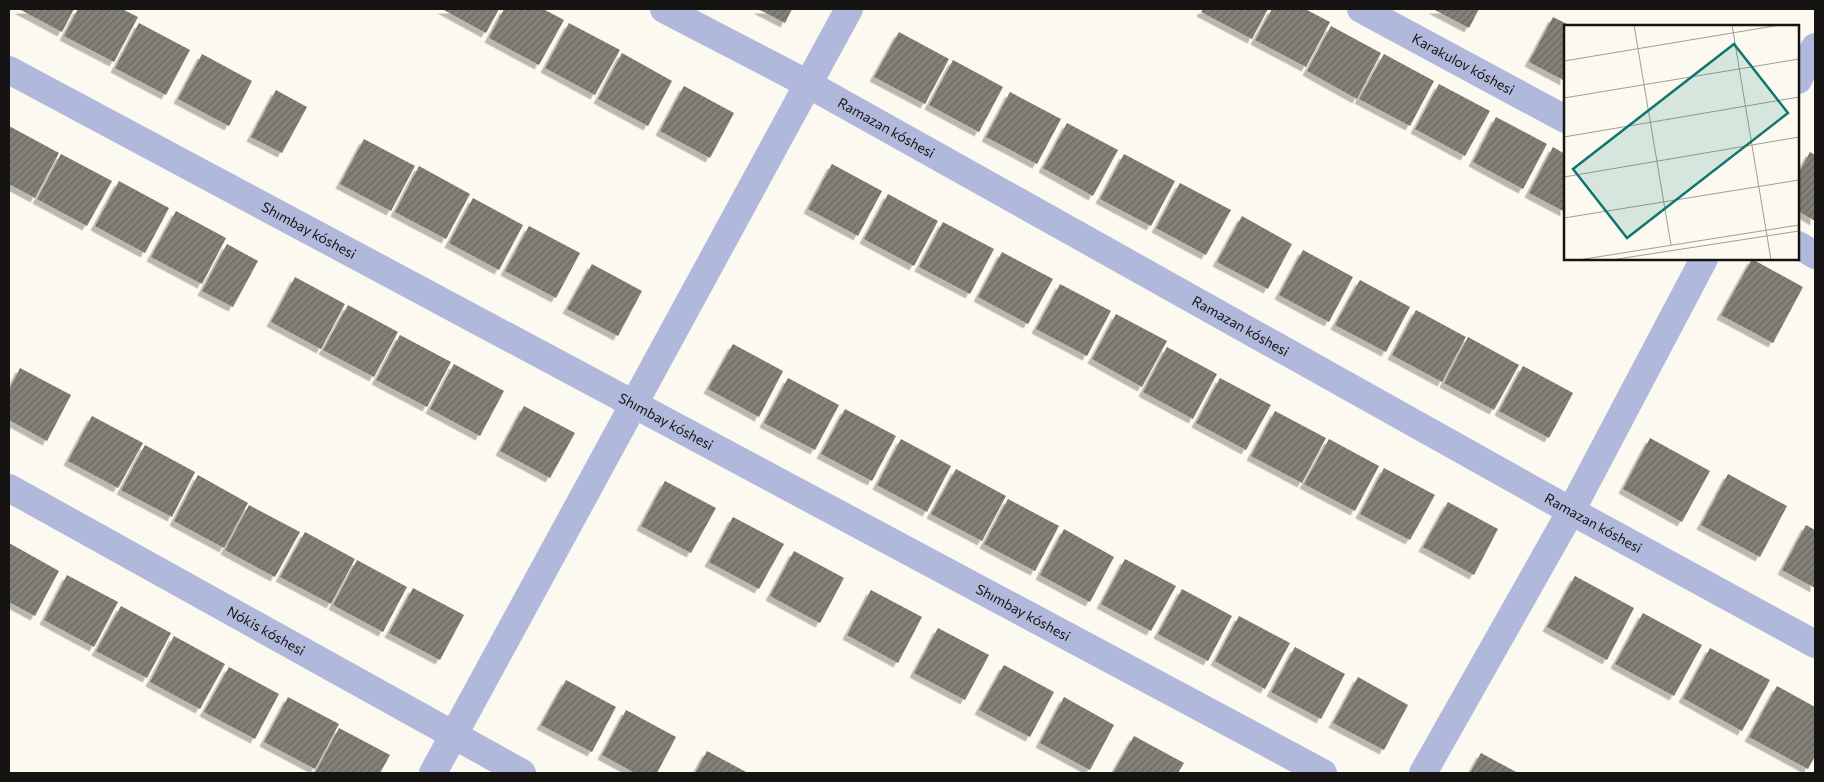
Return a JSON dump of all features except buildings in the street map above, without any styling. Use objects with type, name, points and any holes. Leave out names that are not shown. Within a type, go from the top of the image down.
[{"type":"street","name":"Ramazan kóshesi","points":[[664,9],[808,84],[1572,511],[1815,644]]},
{"type":"street","points":[[433,773],[849,9]]},
{"type":"street","name":"Karakulov kóshesi","points":[[1361,9],[1564,118]]},
{"type":"street","points":[[1799,78],[1815,47]]},
{"type":"street","name":"Shımbay kóshesi","points":[[9,70],[1323,773]]},
{"type":"street","points":[[1799,246],[1815,255]]},
{"type":"street","points":[[1423,773],[1572,511],[1703,260]]},
{"type":"street","name":"Nókis kóshesi","points":[[9,488],[522,773]]}]
